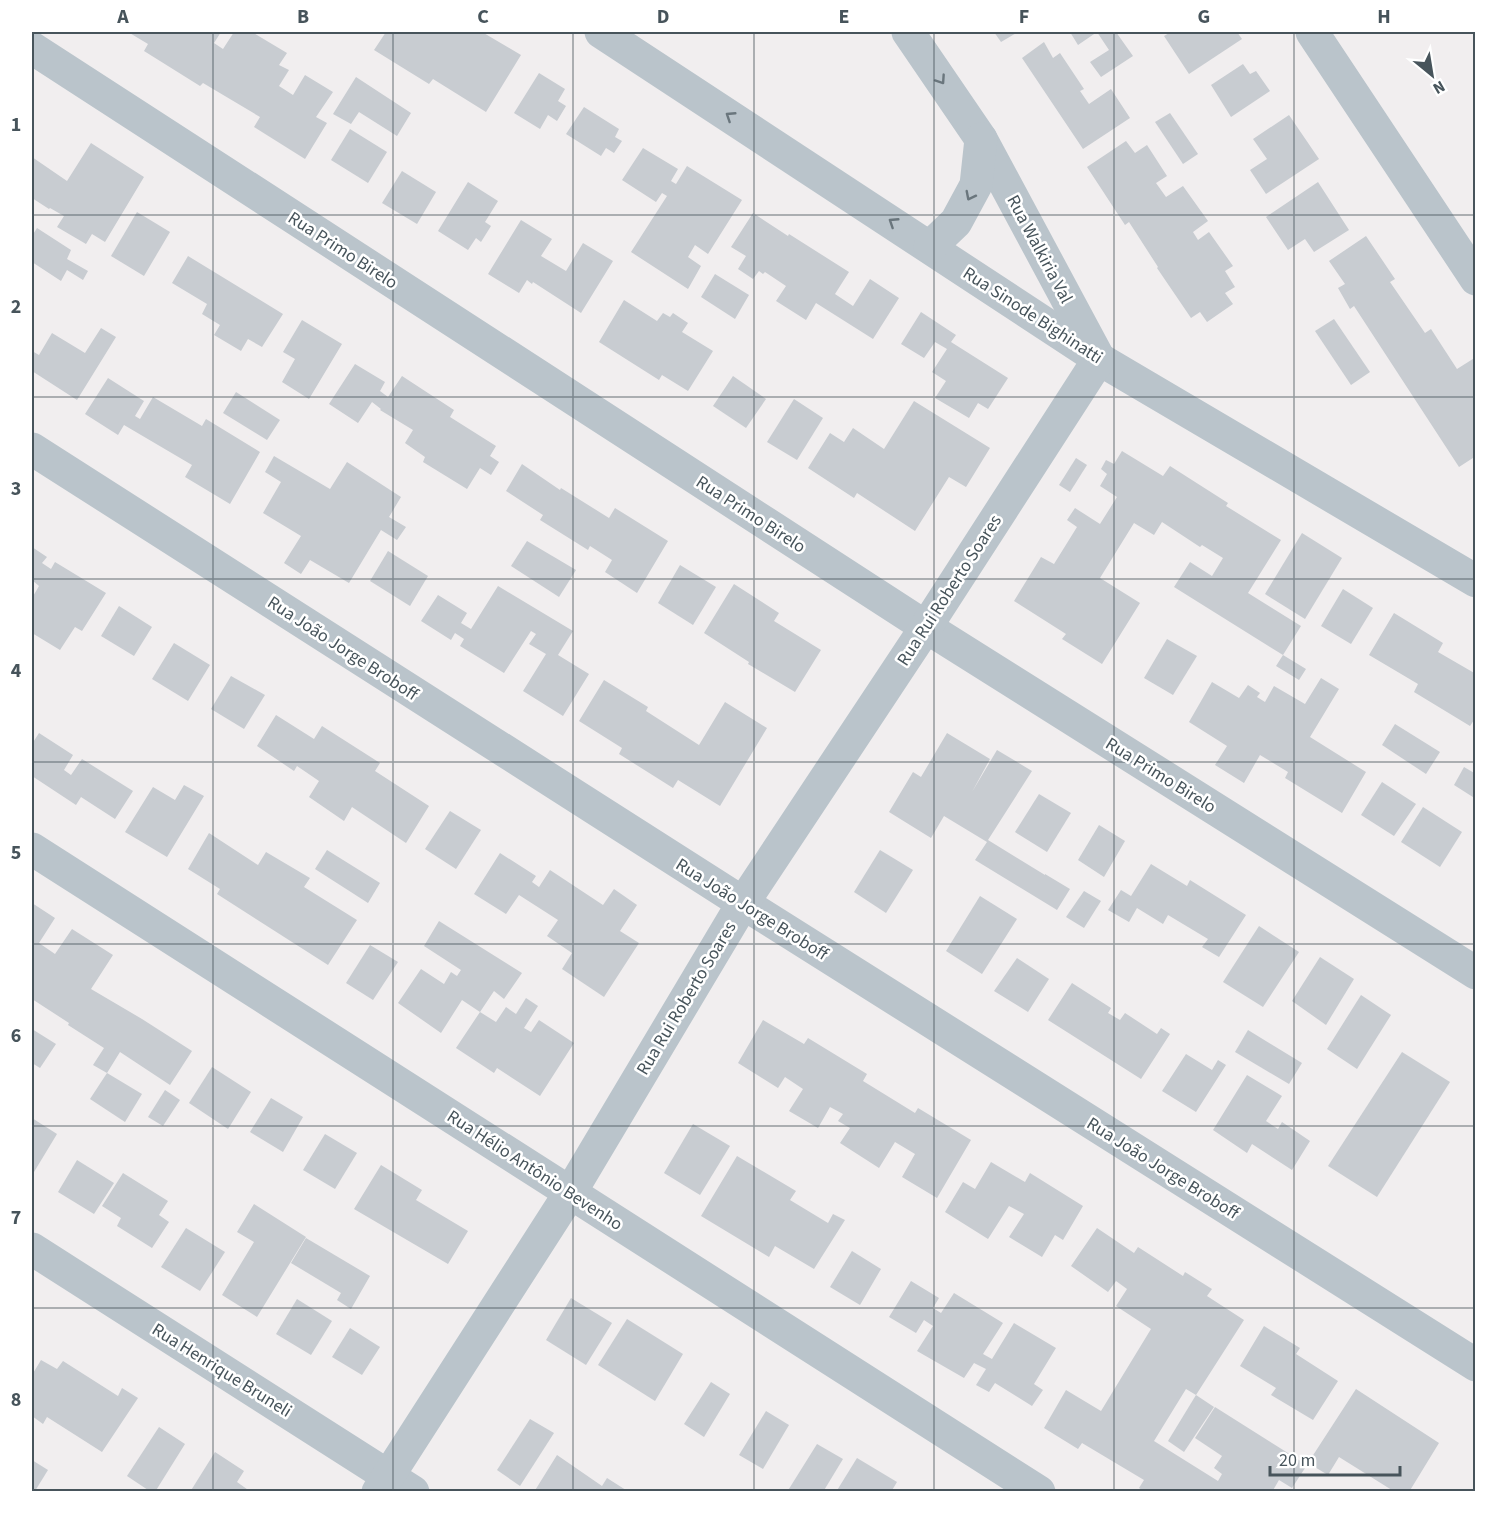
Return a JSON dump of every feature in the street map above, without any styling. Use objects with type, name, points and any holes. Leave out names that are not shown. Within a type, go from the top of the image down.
[{"type":"street","name":"Rua Sinode Bighinatti","points":[[601,32],[1099,359],[1476,581]]},
{"type":"street","name":"Rua Walkiria Val","points":[[908,32],[981,139],[1099,359]]},
{"type":"street","points":[[1312,32],[1476,279]]},
{"type":"street","name":"Rua Primo Birelo","points":[[32,48],[926,627],[1476,973]]},
{"type":"street","points":[[930,247],[956,222],[976,185],[981,139]]},
{"type":"street","name":"Rua Rui Roberto Soares","points":[[393,1486],[743,903],[926,627],[1099,359]]},
{"type":"street","name":"Rua João Jorge Broboff","points":[[32,449],[743,903],[1476,1365]]},
{"type":"street","name":"Rua Hélio Antônio Bevenho","points":[[32,849],[1039,1491]]},
{"type":"street","name":"Rua Henrique Bruneli","points":[[32,1249],[393,1486]]},
{"type":"building","points":[[128,32],[221,32],[214,43],[223,49],[234,32],[252,32],[287,53],[279,65],[289,70],[279,86],[293,95],[305,75],[333,92],[316,117],[327,123],[305,159],[254,127],[260,117],[203,83],[200,86],[144,51],[148,44]]},
{"type":"building","points":[[386,32],[482,32],[521,55],[486,112],[433,79],[429,84],[374,50]]},
{"type":"building","points":[[994,32],[1018,32],[1001,42]]},
{"type":"building","points":[[1070,32],[1097,32],[1078,45]]},
{"type":"building","points":[[1097,32],[1116,32],[1133,56],[1101,77],[1090,62],[1109,50]]},
{"type":"building","points":[[1171,32],[1237,32],[1242,39],[1189,74],[1164,36]]},
{"type":"building","points":[[1044,42],[1053,58],[1060,53],[1084,89],[1080,91],[1089,104],[1111,89],[1130,118],[1083,149],[1022,58]]},
{"type":"building","points":[[1243,64],[1250,74],[1256,71],[1270,91],[1231,117],[1211,85]]},
{"type":"building","points":[[539,73],[565,89],[558,101],[566,106],[557,121],[548,115],[540,129],[514,113]]},
{"type":"building","points":[[356,77],[411,113],[397,136],[359,112],[351,124],[333,114]]},
{"type":"building","points":[[584,107],[619,129],[615,137],[622,141],[614,153],[606,148],[601,156],[566,134]]},
{"type":"building","points":[[1170,113],[1198,154],[1183,164],[1155,122]]},
{"type":"building","points":[[1289,115],[1319,159],[1266,194],[1250,170],[1267,159],[1253,139]]},
{"type":"building","points":[[350,129],[387,152],[368,183],[331,160]]},
{"type":"building","points":[[1126,141],[1135,153],[1147,145],[1167,176],[1156,183],[1166,197],[1183,186],[1208,221],[1193,232],[1198,240],[1209,232],[1233,266],[1225,271],[1235,287],[1225,293],[1233,304],[1207,322],[1200,312],[1191,318],[1129,222],[1125,225],[1087,167]]},
{"type":"building","points":[[91,143],[144,177],[105,242],[92,234],[86,244],[57,227],[64,216],[32,198],[32,157],[67,181]]},
{"type":"building","points":[[643,148],[678,169],[671,181],[676,184],[687,166],[742,200],[708,254],[695,245],[688,257],[701,266],[688,289],[631,252],[667,196],[662,193],[656,202],[622,180]]},
{"type":"building","points":[[402,171],[436,192],[417,224],[382,203]]},
{"type":"building","points":[[468,182],[498,201],[485,222],[491,226],[481,242],[476,238],[468,250],[438,231]]},
{"type":"building","points":[[1318,182],[1349,230],[1314,252],[1305,239],[1288,250],[1266,217]]},
{"type":"building","points":[[137,212],[170,232],[144,276],[111,256]]},
{"type":"building","points":[[753,213],[849,272],[835,294],[853,306],[870,279],[899,298],[873,339],[816,303],[806,320],[776,301],[786,286],[765,272],[763,274],[759,271],[753,279],[738,269],[746,256],[731,247]]},
{"type":"building","points":[[521,220],[552,239],[541,256],[566,271],[583,243],[613,261],[581,313],[533,282],[532,284],[527,280],[519,293],[488,274]]},
{"type":"building","points":[[37,228],[71,250],[67,259],[88,271],[83,280],[67,270],[61,281],[32,262],[32,236]]},
{"type":"building","points":[[1366,236],[1395,279],[1390,282],[1425,333],[1431,329],[1457,369],[1476,357],[1476,456],[1459,467],[1354,306],[1350,309],[1338,288],[1345,284],[1329,261]]},
{"type":"building","points":[[188,256],[283,314],[262,347],[248,339],[241,351],[214,335],[220,325],[202,314],[207,304],[172,283]]},
{"type":"building","points":[[715,274],[749,295],[735,319],[701,297]]},
{"type":"building","points":[[624,300],[657,321],[663,313],[670,317],[673,313],[688,323],[682,332],[713,351],[688,391],[662,375],[659,380],[599,342]]},
{"type":"building","points":[[921,312],[956,335],[951,342],[1008,378],[988,409],[978,403],[969,418],[935,398],[946,381],[932,372],[947,349],[935,342],[924,358],[901,344]]},
{"type":"building","points":[[1334,319],[1370,372],[1351,385],[1315,331]]},
{"type":"building","points":[[302,320],[342,344],[309,399],[282,382],[295,359],[283,352]]},
{"type":"building","points":[[101,328],[116,337],[77,400],[32,371],[32,351],[39,355],[52,333],[85,353]]},
{"type":"building","points":[[355,364],[385,382],[380,391],[388,397],[402,376],[454,410],[450,417],[496,446],[490,456],[499,462],[491,475],[480,468],[467,489],[423,462],[425,457],[405,443],[413,430],[380,410],[372,402],[358,423],[329,404]]},
{"type":"building","points":[[733,376],[766,399],[746,428],[713,406]]},
{"type":"building","points":[[108,378],[144,401],[135,416],[140,419],[153,397],[202,426],[206,419],[260,452],[230,504],[185,477],[192,465],[124,425],[118,435],[85,414]]},
{"type":"building","points":[[236,392],[280,420],[267,440],[223,413]]},
{"type":"building","points":[[794,399],[823,418],[797,460],[767,442]]},
{"type":"building","points":[[914,401],[990,448],[966,487],[949,477],[915,531],[857,493],[854,498],[808,468],[830,433],[844,442],[853,428],[884,449]]},
{"type":"building","points":[[1122,451],[1163,476],[1170,466],[1228,503],[1226,506],[1281,540],[1248,593],[1301,626],[1283,655],[1174,587],[1190,562],[1212,576],[1223,558],[1202,545],[1200,547],[1162,522],[1154,535],[1134,523],[1100,578],[1140,603],[1102,664],[1062,639],[1066,634],[1014,601],[1041,557],[1054,564],[1077,527],[1067,520],[1075,508],[1100,524],[1117,497],[1100,486],[1107,474],[1101,469],[1106,460],[1114,464]]},
{"type":"building","points":[[274,456],[330,489],[347,462],[401,497],[389,517],[406,527],[397,540],[381,530],[349,583],[310,560],[301,574],[284,563],[301,536],[263,513],[281,482],[265,472]]},
{"type":"building","points":[[1076,458],[1087,465],[1070,492],[1059,485]]},
{"type":"building","points":[[522,464],[560,490],[561,488],[609,518],[615,508],[668,541],[637,593],[605,572],[612,560],[590,546],[588,550],[540,520],[543,515],[506,491]]},
{"type":"building","points":[[1302,533],[1342,558],[1305,619],[1265,594]]},
{"type":"building","points":[[527,541],[576,570],[559,597],[511,566]]},
{"type":"building","points":[[32,547],[47,557],[42,563],[51,569],[55,562],[106,593],[82,631],[75,627],[60,650],[32,633],[32,598],[39,586],[32,580]]},
{"type":"building","points":[[388,551],[428,576],[410,606],[370,581]]},
{"type":"building","points":[[680,565],[716,587],[693,625],[658,603]]},
{"type":"building","points":[[734,584],[779,613],[774,621],[821,650],[795,692],[748,664],[749,662],[704,633]]},
{"type":"building","points":[[498,586],[573,631],[558,655],[589,674],[563,716],[523,691],[546,654],[529,644],[536,634],[531,631],[504,673],[460,646],[464,639],[455,633],[451,640],[421,621],[438,595],[467,613],[461,623],[471,629]]},
{"type":"building","points":[[1343,589],[1373,608],[1351,644],[1321,626]]},
{"type":"building","points":[[119,606],[152,627],[134,656],[101,636]]},
{"type":"building","points":[[1394,613],[1443,643],[1438,652],[1476,674],[1476,717],[1470,726],[1414,692],[1418,684],[1369,655]]},
{"type":"building","points":[[1167,639],[1197,656],[1173,695],[1144,678]]},
{"type":"building","points":[[174,643],[210,665],[188,701],[152,679]]},
{"type":"building","points":[[1283,655],[1306,669],[1299,680],[1276,666]]},
{"type":"building","points":[[231,676],[265,695],[244,729],[211,709]]},
{"type":"building","points":[[1321,678],[1339,689],[1310,737],[1366,772],[1342,813],[1285,778],[1288,772],[1260,755],[1244,783],[1215,765],[1227,746],[1189,722],[1212,682],[1239,698],[1248,685],[1260,693],[1257,697],[1265,702],[1274,686],[1305,704]]},
{"type":"building","points":[[604,680],[648,707],[646,711],[699,745],[725,702],[767,728],[720,806],[678,780],[673,788],[619,754],[622,748],[579,721]]},
{"type":"building","points":[[276,715],[314,739],[322,726],[380,763],[375,771],[429,806],[406,843],[352,807],[344,821],[309,797],[319,781],[297,766],[294,771],[257,746]]},
{"type":"building","points":[[1395,724],[1440,752],[1426,774],[1382,745]]},
{"type":"building","points":[[39,733],[73,755],[64,770],[71,775],[82,759],[133,791],[115,819],[81,797],[76,805],[32,776],[32,744]]},
{"type":"building","points":[[947,733],[990,759],[972,792],[997,750],[1032,771],[988,840],[1070,889],[1057,910],[975,860],[987,842],[944,816],[931,838],[889,812],[913,772],[921,777]]},
{"type":"building","points":[[1464,767],[1476,774],[1476,799],[1454,785]]},
{"type":"building","points":[[1382,782],[1416,804],[1394,836],[1361,815]]},
{"type":"building","points":[[184,785],[204,796],[167,857],[125,832],[153,787],[175,800]]},
{"type":"building","points":[[1039,794],[1071,813],[1047,852],[1015,832]]},
{"type":"building","points":[[1423,807],[1462,832],[1440,867],[1401,842]]},
{"type":"building","points":[[450,811],[481,830],[456,869],[425,849]]},
{"type":"building","points":[[1099,825],[1125,841],[1104,877],[1078,860]]},
{"type":"building","points":[[209,833],[258,865],[266,852],[310,878],[304,887],[357,920],[328,965],[217,894],[220,889],[188,869]]},
{"type":"building","points":[[327,850],[380,883],[368,903],[315,869]]},
{"type":"building","points":[[880,850],[913,870],[886,913],[854,892]]},
{"type":"building","points":[[500,853],[536,876],[532,882],[539,887],[550,870],[603,905],[614,889],[637,905],[620,931],[639,943],[604,997],[562,969],[572,953],[547,936],[558,920],[519,895],[506,914],[474,894]]},
{"type":"building","points":[[1151,864],[1187,886],[1190,880],[1246,915],[1219,957],[1202,947],[1208,939],[1168,915],[1163,924],[1137,908],[1129,922],[1108,910],[1121,890],[1131,896]]},
{"type":"building","points":[[1084,891],[1101,901],[1084,928],[1066,917]]},
{"type":"building","points":[[980,896],[1017,919],[982,974],[946,951]]},
{"type":"building","points":[[32,903],[55,918],[39,943],[55,954],[72,929],[113,955],[91,989],[192,1051],[170,1085],[120,1052],[107,1073],[93,1065],[104,1048],[32,999]]},
{"type":"building","points":[[439,921],[522,973],[504,999],[494,991],[480,1012],[462,1000],[441,1033],[398,1003],[421,969],[444,984],[451,972],[457,976],[461,970],[424,946]]},
{"type":"building","points":[[1259,926],[1299,952],[1263,1007],[1223,982]]},
{"type":"building","points":[[370,945],[398,962],[373,1000],[346,983]]},
{"type":"building","points":[[1320,957],[1354,979],[1326,1025],[1292,1001]]},
{"type":"building","points":[[1017,958],[1049,979],[1028,1012],[994,991]]},
{"type":"building","points":[[1072,983],[1111,1008],[1108,1013],[1120,1020],[1125,1013],[1157,1034],[1161,1028],[1170,1034],[1141,1079],[1048,1020]]},
{"type":"building","points":[[1361,995],[1391,1015],[1357,1069],[1327,1049]]},
{"type":"building","points":[[526,998],[538,1006],[524,1028],[531,1032],[539,1020],[574,1043],[540,1096],[497,1068],[494,1073],[456,1048],[480,1012],[496,1022],[506,1007],[516,1014]]},
{"type":"building","points":[[763,1020],[804,1044],[808,1038],[867,1074],[863,1081],[915,1113],[918,1108],[971,1140],[937,1198],[902,1177],[915,1154],[895,1142],[879,1168],[840,1143],[850,1128],[838,1121],[843,1114],[830,1107],[818,1128],[789,1111],[803,1089],[785,1077],[778,1088],[738,1063]]},
{"type":"building","points":[[32,1029],[56,1044],[40,1068],[32,1063]]},
{"type":"building","points":[[1248,1030],[1302,1063],[1289,1084],[1235,1052]]},
{"type":"building","points":[[1402,1052],[1450,1082],[1377,1197],[1328,1166]]},
{"type":"building","points":[[1186,1054],[1212,1070],[1218,1060],[1226,1065],[1196,1112],[1162,1091]]},
{"type":"building","points":[[212,1067],[251,1092],[228,1129],[189,1103]]},
{"type":"building","points":[[107,1073],[142,1094],[125,1122],[90,1099]]},
{"type":"building","points":[[1247,1075],[1282,1096],[1266,1121],[1278,1129],[1282,1122],[1310,1141],[1292,1170],[1252,1144],[1247,1153],[1213,1130]]},
{"type":"building","points":[[165,1090],[180,1100],[163,1126],[148,1117]]},
{"type":"building","points":[[271,1098],[303,1117],[283,1152],[250,1132]]},
{"type":"building","points":[[32,1118],[57,1134],[34,1172],[32,1170]]},
{"type":"building","points":[[693,1124],[730,1146],[700,1195],[664,1173]]},
{"type":"building","points":[[325,1134],[357,1153],[335,1189],[303,1170]]},
{"type":"building","points":[[737,1156],[796,1191],[790,1200],[828,1223],[833,1214],[845,1220],[814,1269],[775,1246],[769,1257],[701,1216]]},
{"type":"building","points":[[77,1160],[114,1183],[94,1214],[58,1192]]},
{"type":"building","points":[[991,1162],[1025,1182],[1030,1173],[1083,1206],[1063,1240],[1055,1235],[1042,1257],[1009,1237],[1024,1214],[1009,1206],[988,1239],[945,1212],[963,1182],[975,1189]]},
{"type":"building","points":[[381,1165],[422,1190],[416,1200],[468,1231],[448,1264],[354,1209]]},
{"type":"building","points":[[123,1173],[168,1201],[159,1215],[169,1222],[152,1248],[117,1226],[121,1218],[102,1206]]},
{"type":"building","points":[[254,1204],[306,1237],[257,1317],[222,1295],[254,1242],[237,1232]]},
{"type":"building","points":[[186,1228],[225,1252],[200,1291],[161,1267]]},
{"type":"building","points":[[1097,1228],[1134,1253],[1138,1247],[1183,1276],[1185,1272],[1212,1289],[1207,1296],[1244,1320],[1196,1395],[1186,1389],[1154,1441],[1218,1481],[1222,1474],[1214,1468],[1222,1456],[1195,1438],[1215,1407],[1307,1465],[1292,1488],[1279,1480],[1272,1492],[1145,1492],[1139,1488],[1144,1480],[1082,1443],[1078,1449],[1044,1428],[1066,1390],[1101,1411],[1151,1329],[1116,1306],[1127,1289],[1116,1281],[1108,1292],[1071,1266]]},
{"type":"building","points":[[306,1238],[370,1276],[351,1309],[337,1300],[341,1293],[291,1263]]},
{"type":"building","points":[[852,1251],[881,1269],[860,1305],[830,1287]]},
{"type":"building","points":[[911,1281],[939,1298],[933,1308],[941,1313],[954,1293],[1003,1323],[983,1354],[992,1359],[1014,1323],[1056,1348],[1034,1384],[1043,1390],[1032,1406],[995,1383],[989,1392],[976,1385],[986,1369],[974,1363],[964,1378],[917,1351],[933,1326],[924,1320],[916,1333],[889,1317]]},
{"type":"building","points":[[571,1298],[612,1323],[586,1365],[546,1340]]},
{"type":"building","points":[[297,1299],[332,1321],[311,1355],[276,1334]]},
{"type":"building","points":[[627,1319],[683,1354],[655,1401],[598,1365]]},
{"type":"building","points":[[1264,1326],[1300,1348],[1296,1354],[1338,1381],[1313,1420],[1271,1395],[1276,1388],[1240,1366]]},
{"type":"building","points":[[350,1328],[380,1347],[362,1375],[332,1357]]},
{"type":"building","points":[[41,1360],[57,1369],[63,1361],[118,1396],[122,1388],[138,1398],[102,1452],[47,1417],[43,1424],[32,1416],[32,1375]]},
{"type":"building","points":[[711,1382],[730,1394],[704,1437],[684,1424]]},
{"type":"building","points":[[1356,1389],[1439,1443],[1409,1492],[1395,1492],[1339,1457],[1328,1475],[1308,1463]]},
{"type":"building","points":[[1196,1395],[1214,1407],[1184,1452],[1168,1441]]},
{"type":"building","points":[[766,1411],[789,1425],[763,1469],[739,1455]]},
{"type":"building","points":[[530,1419],[554,1433],[520,1486],[497,1470]]},
{"type":"building","points":[[159,1427],[185,1444],[155,1492],[151,1492],[127,1476]]},
{"type":"building","points":[[817,1444],[843,1459],[823,1492],[787,1492]]},
{"type":"building","points":[[215,1452],[244,1471],[237,1482],[251,1492],[190,1492]]},
{"type":"building","points":[[557,1455],[602,1486],[607,1478],[629,1492],[534,1492]]},
{"type":"building","points":[[857,1458],[897,1482],[891,1492],[836,1492]]},
{"type":"building","points":[[32,1460],[48,1470],[35,1491],[32,1489]]}]
